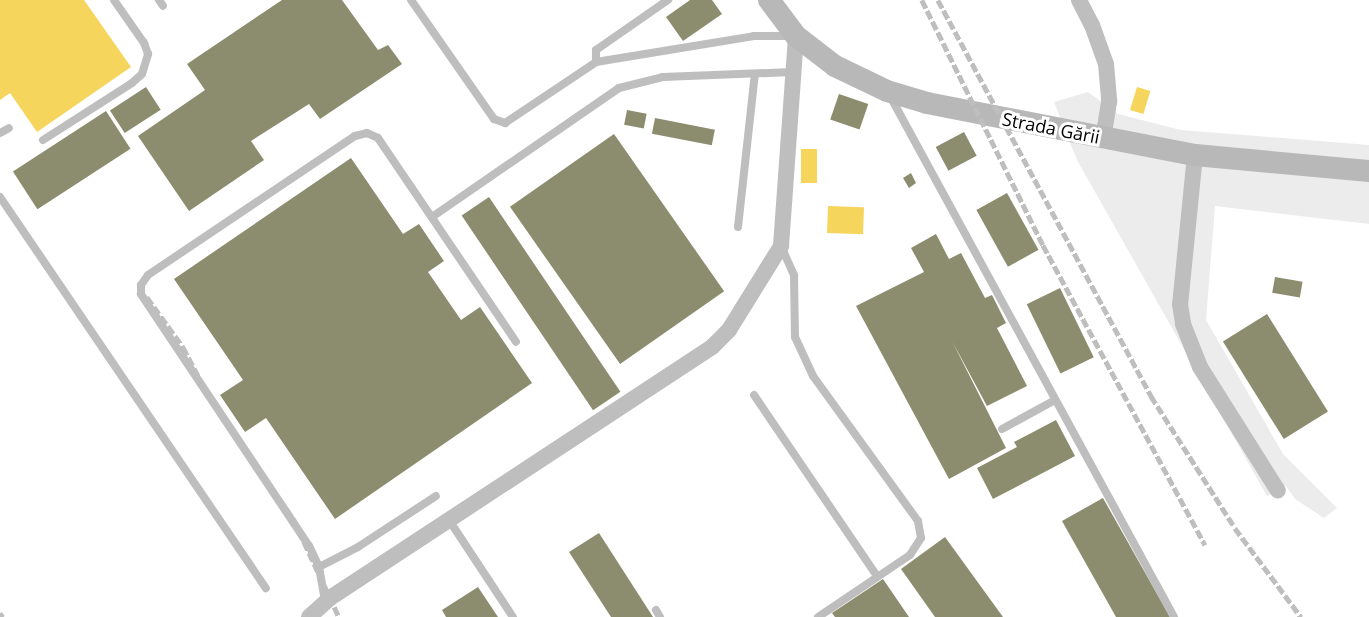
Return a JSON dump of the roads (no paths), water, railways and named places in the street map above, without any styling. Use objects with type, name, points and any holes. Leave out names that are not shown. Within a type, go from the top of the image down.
[{"type":"main road","name":"Strada Gării","points":[[769,0],[796,36],[835,66],[887,91],[927,103],[1195,154],[1369,171]]},
{"type":"street","points":[[1079,0],[1092,25],[1106,64],[1109,102],[1103,138]]},
{"type":"street","points":[[309,617],[325,601],[713,346],[729,330],[781,246],[796,36]]},
{"type":"street","points":[[1195,154],[1180,304],[1183,324],[1200,367],[1278,491]]},
{"type":"lane","points":[[43,140],[132,83],[147,64],[148,54],[144,43],[114,0]]},
{"type":"lane","points":[[411,0],[494,118],[501,123],[509,122],[596,62],[754,36],[796,36]]},
{"type":"lane","points":[[596,62],[596,50],[668,0]]},
{"type":"lane","points":[[432,217],[619,88],[633,82],[663,77],[795,72]]},
{"type":"lane","points":[[738,227],[755,74]]},
{"type":"lane","points":[[887,91],[1174,617]]},
{"type":"lane","points":[[0,133],[9,128]]},
{"type":"lane","points":[[325,601],[320,567],[309,546],[141,294],[141,285],[148,275],[355,136],[367,133],[378,138],[516,342]]},
{"type":"lane","points":[[0,198],[266,588]]},
{"type":"lane","points":[[781,246],[794,275],[795,337],[813,376],[918,521],[921,538],[910,555],[818,617]]},
{"type":"lane","points":[[754,395],[877,576]]},
{"type":"lane","points":[[1002,429],[1055,400]]},
{"type":"lane","points":[[320,567],[358,548],[436,496]]},
{"type":"lane","points":[[449,520],[513,617]]},
{"type":"railway","points":[[922,0],[1043,245],[1205,545]]},
{"type":"railway","points":[[938,0],[1151,396],[1235,528],[1301,617]]},
{"type":"railway","points":[[147,297],[183,347],[211,400],[294,520],[339,617]]},
{"type":"railway","points":[[0,613],[3,617]]}]
